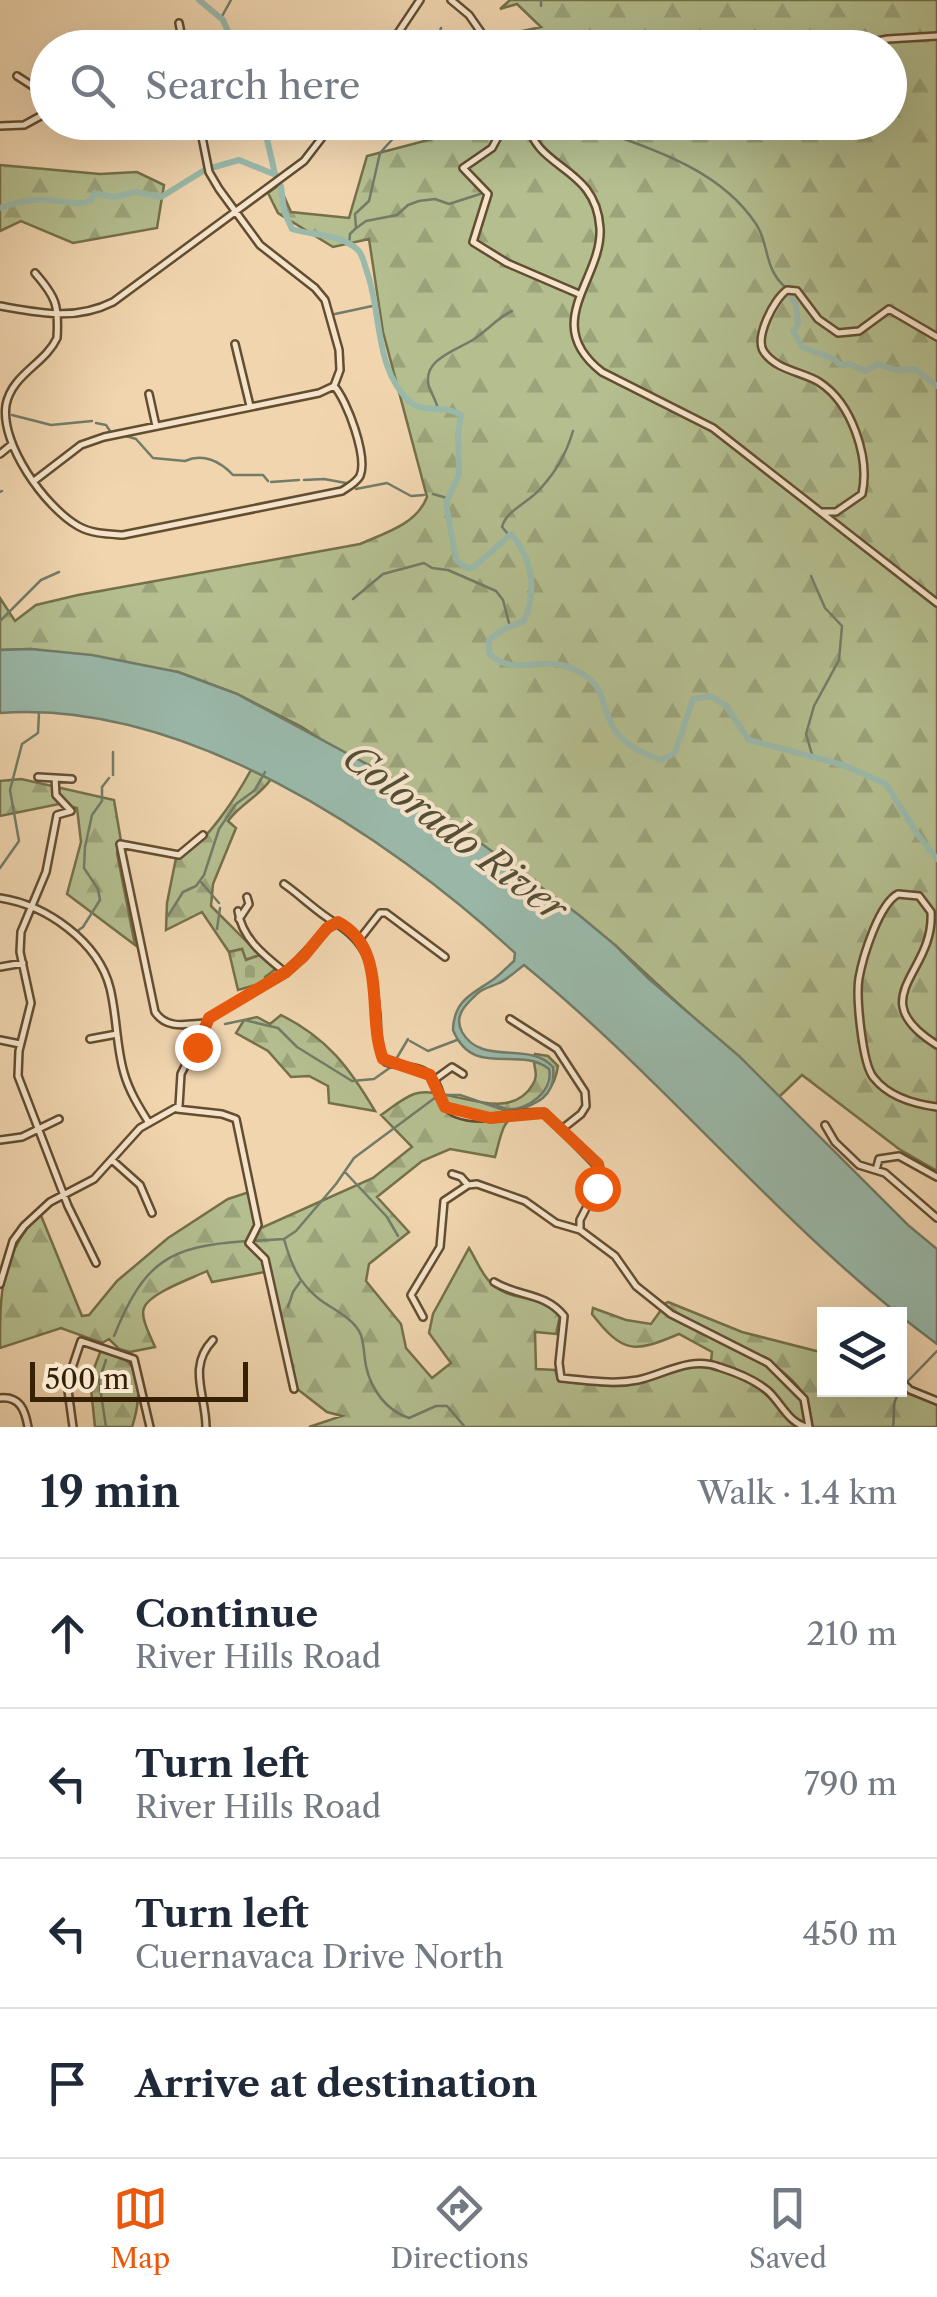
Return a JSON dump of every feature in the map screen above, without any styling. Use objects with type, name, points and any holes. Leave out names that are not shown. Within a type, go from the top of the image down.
[{"type":"street","points":[[401,30],[422,0]]},
{"type":"street","points":[[452,0],[479,30]]},
{"type":"street","points":[[179,24],[180,30]]},
{"type":"street","points":[[907,38],[937,36]]},
{"type":"street","points":[[17,76],[30,84]]},
{"type":"street","points":[[0,126],[30,122]]},
{"type":"street","points":[[34,481],[80,445],[319,393],[334,386],[340,370],[339,350],[325,300],[260,244],[210,172],[203,140]]},
{"type":"street","points":[[0,306],[58,315],[88,312],[113,302],[304,161],[320,140]]},
{"type":"street","points":[[496,140],[492,148],[463,168],[488,194],[473,242],[503,261],[579,294]]},
{"type":"street","points":[[533,140],[535,146],[584,184],[598,217],[600,239],[579,294],[575,321],[585,356],[597,368],[713,428],[937,603]]},
{"type":"street","points":[[34,272],[53,293],[58,315],[54,345],[14,385],[3,419],[10,445],[34,481],[75,525],[90,532],[123,535],[342,491],[357,480],[361,468],[349,408],[334,386]]},
{"type":"street","points":[[820,512],[836,512],[862,494],[860,442],[827,388],[772,360],[762,349],[761,335],[780,295],[787,290],[797,291],[818,320],[838,333],[858,331],[889,309],[937,337]]},
{"type":"street","points":[[235,344],[250,406]]},
{"type":"street","points":[[149,394],[156,426]]},
{"type":"street","points":[[0,454],[10,445]]},
{"type":"street","points":[[833,522],[836,512]]},
{"type":"street","points":[[38,777],[72,779]]},
{"type":"street","points":[[55,778],[56,795],[71,811],[58,814],[46,872],[20,932],[31,1003],[20,1044],[20,1084],[64,1196],[96,1263]]},
{"type":"street","points":[[204,835],[179,855],[120,844],[156,1012],[161,1021],[173,1025],[206,1023]]},
{"type":"street","points":[[284,884],[359,940],[370,972],[381,1056],[389,1064],[418,1069],[434,1080],[445,1107],[490,1118],[538,1112],[550,1116],[600,1169],[597,1188],[580,1220],[580,1230]]},
{"type":"street","points":[[937,1045],[909,1024],[902,1004],[905,986],[928,939],[931,912],[919,896],[898,894],[881,910],[859,978],[866,1060],[874,1079],[888,1090],[908,1102],[937,1107]]},
{"type":"street","points":[[239,919],[249,904],[247,897]]},
{"type":"street","points":[[0,898],[32,905],[56,920],[98,961],[110,988],[125,1078],[148,1122]]},
{"type":"street","points":[[238,910],[248,936],[286,972]]},
{"type":"street","points":[[359,940],[380,913],[386,913],[444,957]]},
{"type":"street","points":[[177,1109],[181,1074],[213,1014],[286,972],[334,922]]},
{"type":"street","points":[[0,967],[23,963]]},
{"type":"street","points":[[510,1019],[558,1049],[585,1092],[586,1106],[562,1129]]},
{"type":"street","points":[[90,1040],[118,1034]]},
{"type":"street","points":[[0,1040],[20,1044]]},
{"type":"street","points":[[434,1080],[452,1067],[463,1074]]},
{"type":"street","points":[[0,1284],[16,1236],[44,1206],[94,1180],[148,1122],[177,1109],[222,1114],[236,1120],[258,1224],[248,1242],[266,1259],[294,1390]]},
{"type":"street","points":[[0,1140],[38,1131],[59,1118]]},
{"type":"street","points":[[825,1125],[834,1142],[858,1165],[887,1175],[937,1218]]},
{"type":"street","points":[[876,1170],[879,1160],[899,1156],[937,1177]]},
{"type":"street","points":[[112,1160],[140,1185],[152,1213]]},
{"type":"street","points":[[452,1174],[462,1177],[468,1186]]},
{"type":"street","points":[[423,1317],[408,1294],[440,1248],[444,1201],[477,1184],[525,1201],[556,1223],[580,1230],[615,1256],[636,1286],[670,1314],[758,1356],[804,1399],[808,1427],[798,1424],[768,1391],[708,1364],[692,1364],[643,1379],[610,1383],[561,1378],[564,1316],[547,1300],[516,1293],[494,1282]]},
{"type":"street","points":[[206,1427],[198,1368],[204,1350],[213,1340]]},
{"type":"street","points":[[73,1427],[67,1383],[81,1341],[134,1359],[150,1427]]},
{"type":"street","points":[[907,1387],[937,1401]]},
{"type":"street","points":[[0,1398],[9,1397],[22,1407],[28,1427]]},
{"type":"green space","points":[[510,0],[937,0],[937,1171],[899,1149],[802,1075],[779,1097],[615,945],[499,856],[302,727],[237,694],[178,672],[31,649],[0,650],[0,598],[15,621],[36,605],[78,595],[360,544],[399,526],[422,506],[427,497],[383,332],[369,239],[333,247],[278,213],[268,193],[279,185],[291,212],[349,218],[367,156],[428,140],[907,140],[907,30],[527,30],[541,27],[517,4],[500,9]]},
{"type":"green space","points":[[0,165],[100,174],[137,172],[164,185],[157,228],[73,243],[21,221],[0,231]]},
{"type":"green space","points":[[251,770],[271,779],[228,821],[236,828],[213,884],[211,906],[260,955],[245,960],[242,949],[229,952],[202,912],[166,930],[176,858],[208,833]]},
{"type":"green space","points":[[21,779],[114,800],[121,841],[117,853],[135,945],[67,894],[81,842],[77,808],[59,804],[0,816],[0,781]]},
{"type":"green space","points":[[242,949],[246,960],[260,955],[277,968],[265,977],[266,982],[238,990],[229,952]]},
{"type":"green space","points":[[281,1015],[336,1055],[375,1111],[329,1103],[328,1086],[309,1076],[291,1077],[268,1051],[236,1033],[244,1020],[257,1017],[270,1024]]},
{"type":"green space","points":[[535,1054],[548,1056],[558,1066],[555,1079],[543,1096],[511,1117],[500,1136],[495,1157],[450,1149],[422,1161],[377,1197],[409,1232],[369,1264],[366,1281],[401,1324],[406,1348],[432,1378],[451,1363],[429,1333],[433,1314],[469,1248],[498,1289],[542,1304],[560,1316],[556,1334],[535,1332],[536,1369],[555,1370],[559,1381],[623,1386],[692,1367],[723,1369],[764,1393],[797,1427],[309,1427],[342,1416],[327,1412],[296,1388],[270,1271],[212,1282],[207,1271],[154,1297],[143,1312],[155,1347],[130,1352],[119,1349],[109,1339],[102,1343],[61,1328],[0,1348],[5,1276],[17,1244],[40,1213],[82,1316],[89,1315],[117,1281],[168,1238],[228,1199],[249,1192],[259,1229],[373,1178],[412,1147],[381,1115],[410,1096],[427,1092],[492,1104],[522,1097],[535,1080]]},
{"type":"green space","points":[[668,1302],[742,1332],[817,1351],[817,1397],[907,1397],[907,1387],[937,1404],[937,1427],[812,1427],[808,1403],[785,1374],[748,1349],[671,1312],[664,1304]]},
{"type":"green space","points":[[593,1308],[651,1324],[661,1310],[749,1355],[790,1385],[802,1402],[804,1422],[794,1418],[764,1384],[711,1362],[712,1352],[679,1334],[651,1345],[630,1346],[612,1337],[592,1314]]},
{"type":"green space","points":[[101,1350],[125,1359],[137,1378],[132,1427],[95,1427],[90,1379]]},
{"type":"water","name":"Colorado River","points":[[0,650],[92,655],[178,672],[237,694],[389,776],[579,915],[739,1056],[908,1225],[937,1249],[937,1344],[907,1321],[907,1307],[890,1307],[830,1255],[629,1059],[524,965],[474,997],[462,1010],[460,1026],[471,1042],[481,1048],[543,1059],[553,1067],[551,1087],[542,1099],[509,1113],[491,1104],[507,1109],[523,1107],[538,1098],[548,1084],[549,1069],[537,1062],[484,1058],[462,1045],[453,1030],[461,1004],[514,961],[515,953],[406,863],[343,821],[277,783],[209,751],[139,728],[69,714],[0,713]]},
{"type":"waterway","points":[[199,0],[223,20],[227,30]]},
{"type":"waterway","points":[[221,18],[231,0]]},
{"type":"waterway","points":[[541,0],[541,6]]},
{"type":"waterway","points":[[267,140],[275,174]]},
{"type":"waterway","points":[[349,245],[350,234],[356,228],[355,214],[369,201],[380,153],[392,140]]},
{"type":"waterway","points":[[625,140],[691,167],[727,192],[756,224],[773,272],[785,287]]},
{"type":"waterway","points":[[211,168],[239,160],[276,175]]},
{"type":"waterway","points":[[0,208],[37,200],[86,202],[91,201],[94,193],[113,197],[136,192],[161,197],[203,171]]},
{"type":"waterway","points":[[281,186],[284,211],[292,229],[344,241],[361,255],[372,288],[385,357],[398,389],[416,406],[461,415],[459,474],[446,503],[456,560],[473,568],[511,534],[524,554],[531,576],[528,610],[524,621],[489,640],[489,653],[507,664],[560,665],[583,674],[597,688],[619,736],[635,749],[661,760],[675,753],[693,699],[711,696],[726,706],[749,740],[843,765],[886,784],[937,859]]},
{"type":"waterway","points":[[355,229],[366,221],[397,215],[419,201],[435,199],[449,204],[480,194]]},
{"type":"waterway","points":[[788,292],[796,305],[798,324],[793,331],[802,347],[840,365],[849,364],[865,371],[878,364],[896,370],[915,369],[937,386]]},
{"type":"waterway","points":[[335,314],[377,305]]},
{"type":"waterway","points":[[438,409],[429,387],[430,369],[512,311]]},
{"type":"waterway","points":[[12,415],[51,425],[92,421]]},
{"type":"waterway","points":[[96,423],[106,425],[110,431]]},
{"type":"waterway","points":[[508,534],[502,527],[504,521],[552,475],[573,431]]},
{"type":"waterway","points":[[126,436],[136,439],[153,458],[205,458],[233,475],[263,475],[268,481]]},
{"type":"waterway","points":[[271,482],[299,480]]},
{"type":"waterway","points":[[304,480],[346,483]]},
{"type":"waterway","points":[[356,489],[387,483],[411,496],[424,495]]},
{"type":"waterway","points":[[433,494],[447,498]]},
{"type":"waterway","points":[[353,599],[383,574],[424,563],[496,591],[503,600],[510,627]]},
{"type":"waterway","points":[[0,621],[41,580],[59,572]]},
{"type":"waterway","points":[[811,576],[825,608],[842,626],[839,660],[814,706],[806,734],[813,758]]},
{"type":"waterway","points":[[0,868],[19,841],[10,790],[22,744],[38,733],[39,713]]},
{"type":"waterway","points":[[113,752],[113,775]]},
{"type":"waterway","points":[[168,916],[183,892],[196,886],[204,875],[219,829],[236,804],[255,790],[265,772]]},
{"type":"waterway","points":[[76,932],[100,900],[98,889],[84,868],[85,847],[92,815],[102,801],[102,787],[109,778]]},
{"type":"waterway","points":[[201,882],[219,903]]},
{"type":"waterway","points":[[217,929],[220,908]]},
{"type":"waterway","points":[[225,1024],[244,1020],[278,1028],[297,1047],[352,1081],[374,1079],[391,1067]]},
{"type":"waterway","points":[[395,1061],[408,1039]]},
{"type":"waterway","points":[[410,1041],[428,1051],[457,1040]]},
{"type":"waterway","points":[[441,1095],[460,1095],[501,1109]]},
{"type":"waterway","points":[[252,1241],[284,1239],[296,1231],[354,1158],[436,1097]]},
{"type":"waterway","points":[[345,1172],[387,1217],[398,1236]]},
{"type":"waterway","points":[[284,1239],[306,1286],[358,1329],[368,1375],[387,1405],[409,1418],[436,1406],[447,1406],[465,1427]]},
{"type":"waterway","points":[[114,1336],[136,1291],[162,1263],[197,1248],[247,1241]]},
{"type":"waterway","points":[[288,1307],[300,1282]]},
{"type":"waterway","points":[[908,1381],[937,1351]]},
{"type":"waterway","points":[[106,1360],[99,1381],[106,1427]]},
{"type":"waterway","points":[[893,1427],[897,1397]]},
{"type":"route","points":[[197,1047],[213,1014],[286,972],[327,928],[338,922],[358,938],[367,955],[383,1059],[434,1078],[445,1107],[490,1118],[531,1112],[550,1116],[598,1164],[597,1188]]}]
